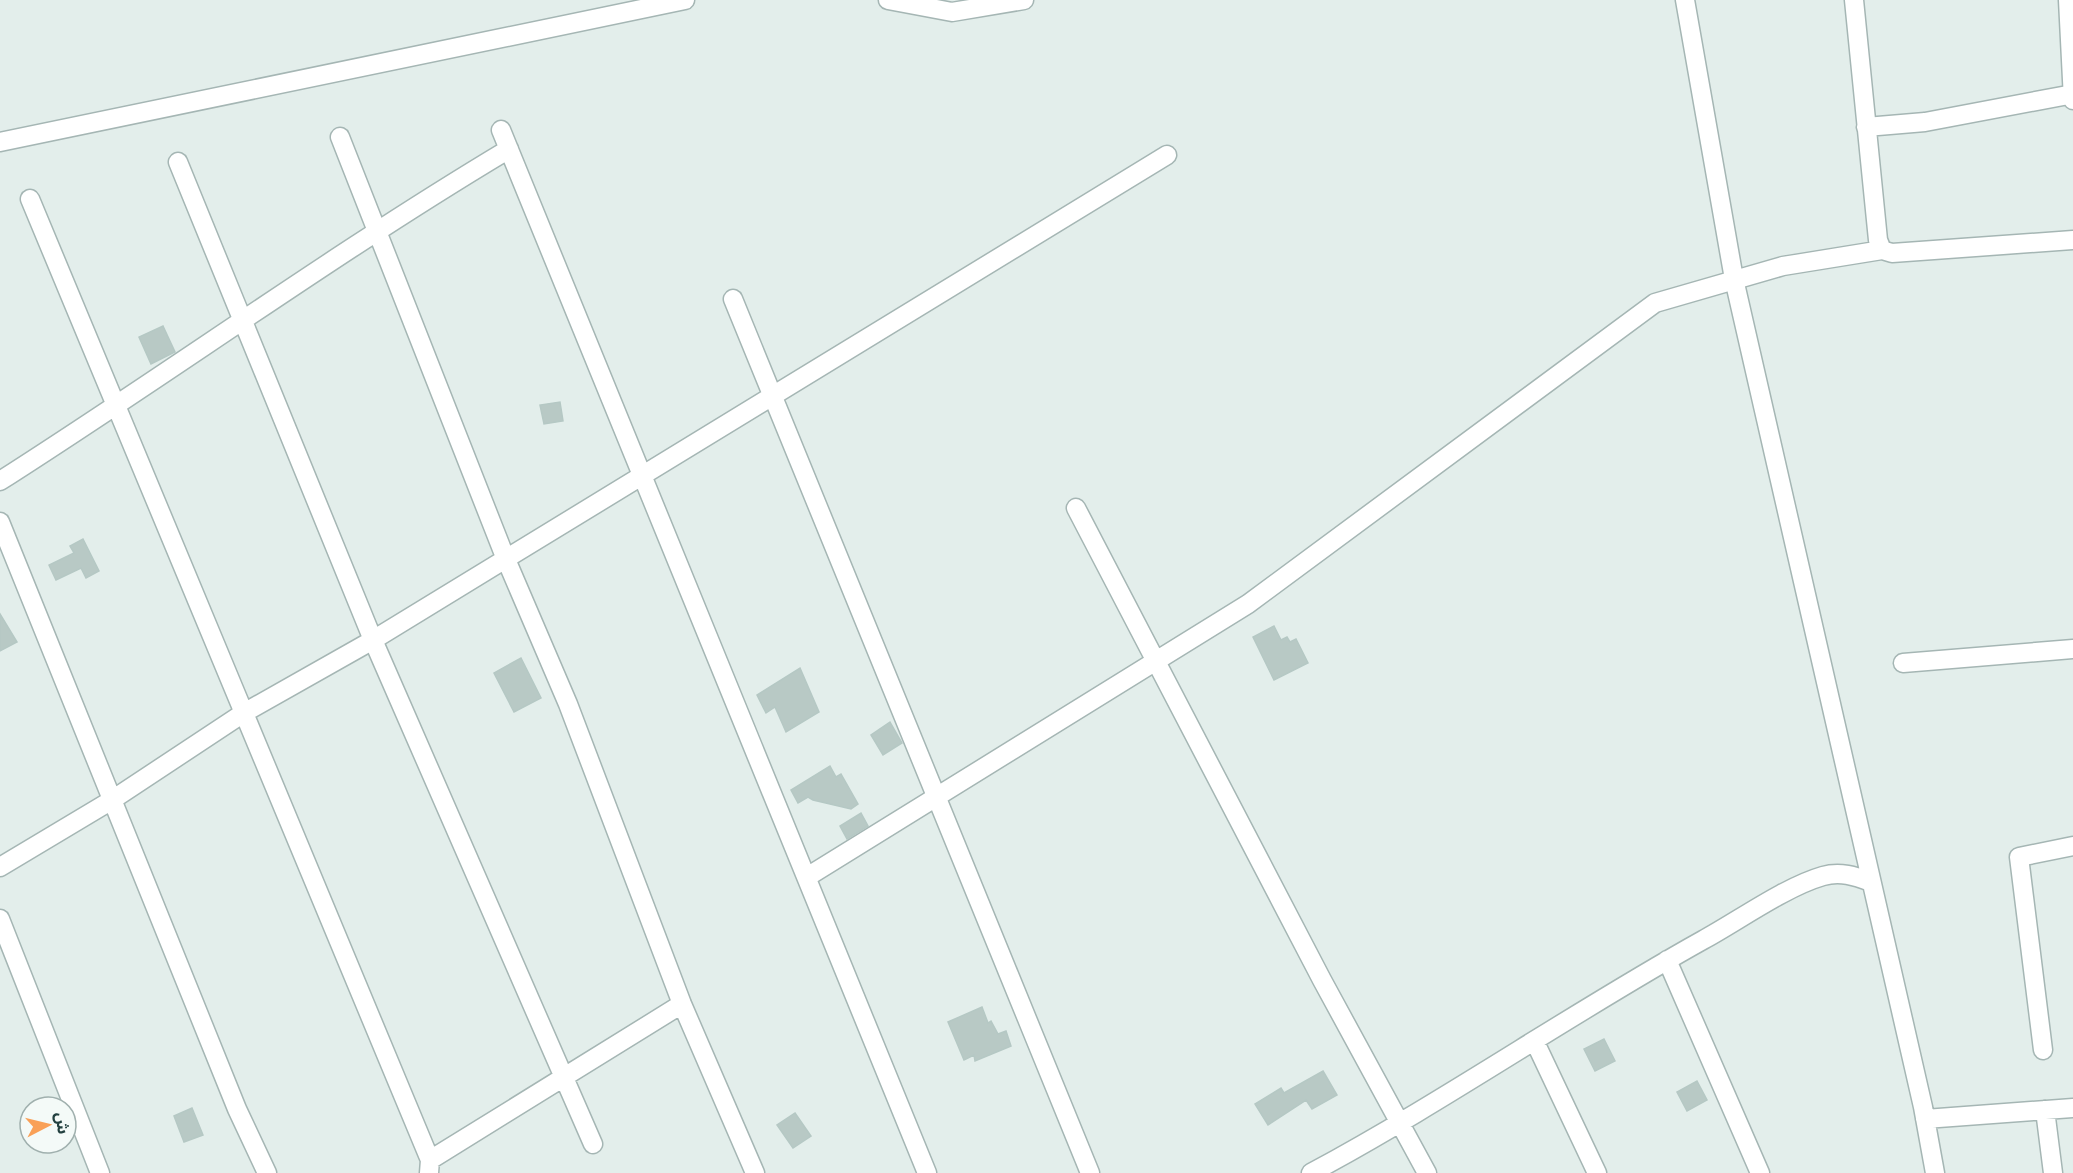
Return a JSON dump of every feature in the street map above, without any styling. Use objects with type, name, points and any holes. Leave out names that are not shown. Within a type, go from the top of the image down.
[{"type":"street","points":[[0,142],[685,0]]},
{"type":"street","points":[[888,0],[952,12],[1024,0]]},
{"type":"street","points":[[1685,0],[1734,279],[1925,1119],[1935,1173]]},
{"type":"street","points":[[1854,0],[1878,240],[1882,250]]},
{"type":"street","points":[[2068,0],[2073,100]]},
{"type":"street","points":[[1866,127],[1925,122],[2073,94]]},
{"type":"street","points":[[501,130],[927,1173]]},
{"type":"street","points":[[340,137],[505,557],[568,704],[682,1004],[755,1173]]},
{"type":"street","points":[[0,481],[116,407],[377,231],[509,148]]},
{"type":"street","points":[[0,867],[112,800],[242,714],[373,640],[505,557],[1167,155]]},
{"type":"street","points":[[178,162],[373,640],[593,1144]]},
{"type":"street","points":[[30,199],[429,1166],[682,1004]]},
{"type":"street","points":[[807,877],[1248,604],[1655,303],[1783,266],[1882,250],[1892,253],[2073,240]]},
{"type":"street","points":[[733,299],[1090,1173]]},
{"type":"street","points":[[1076,508],[1322,980],[1427,1173]]},
{"type":"street","points":[[0,522],[237,1109],[267,1173]]},
{"type":"street","points":[[1903,663],[2073,649]]},
{"type":"street","points":[[2043,1050],[2019,857],[2073,846]]},
{"type":"street","points":[[1311,1173],[1535,1042],[1667,960],[1815,878],[1840,873],[1871,882]]},
{"type":"street","points":[[0,919],[99,1173]]},
{"type":"street","points":[[1667,960],[1760,1173]]},
{"type":"street","points":[[1535,1042],[1597,1173]]},
{"type":"street","points":[[1925,1119],[2073,1108]]},
{"type":"street","points":[[2045,1110],[2054,1173]]},
{"type":"building","points":[[163,326],[175,352],[151,364],[139,337]]},
{"type":"building","points":[[560,402],[563,421],[544,424],[540,405]]},
{"type":"building","points":[[83,539],[99,571],[86,578],[81,568],[56,580],[49,565],[74,553],[70,546]]},
{"type":"building","points":[[0,614],[17,642],[0,651]]},
{"type":"building","points":[[1274,626],[1281,640],[1287,637],[1290,642],[1296,639],[1308,663],[1274,680],[1253,637]]},
{"type":"building","points":[[521,658],[541,698],[514,712],[494,673]]},
{"type":"building","points":[[800,668],[819,712],[786,732],[775,707],[766,713],[757,695]]},
{"type":"building","points":[[890,722],[902,743],[883,755],[871,735]]},
{"type":"building","points":[[830,766],[836,777],[841,774],[858,804],[851,809],[808,797],[798,803],[791,790]]},
{"type":"building","points":[[861,813],[868,826],[847,839],[840,826]]},
{"type":"building","points":[[982,1007],[988,1023],[991,1021],[998,1034],[1006,1031],[1011,1046],[975,1061],[974,1055],[964,1060],[948,1022]]},
{"type":"building","points":[[1604,1039],[1615,1061],[1595,1071],[1584,1049]]},
{"type":"building","points":[[1323,1071],[1337,1095],[1312,1109],[1306,1100],[1268,1125],[1255,1104],[1281,1088],[1284,1093]]},
{"type":"building","points":[[1697,1081],[1707,1100],[1687,1111],[1677,1092]]},
{"type":"building","points":[[192,1108],[203,1135],[184,1142],[174,1116]]},
{"type":"building","points":[[795,1113],[811,1136],[793,1148],[777,1125]]}]
